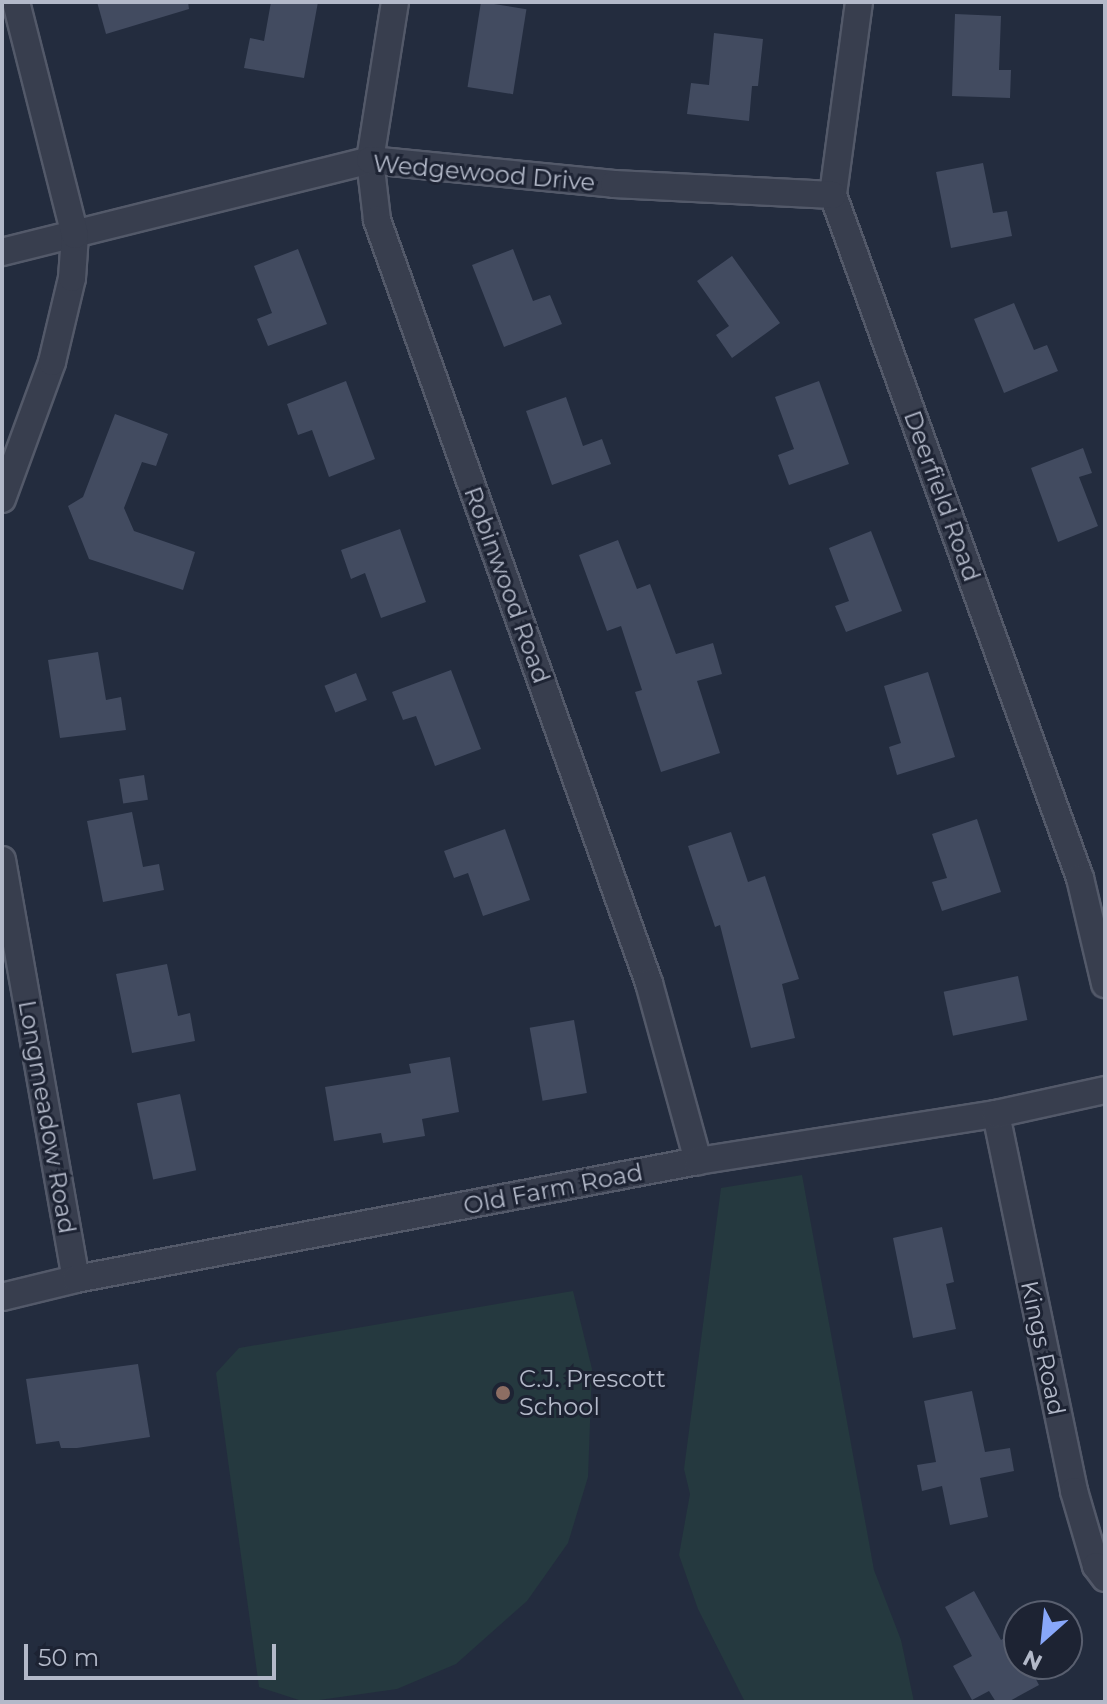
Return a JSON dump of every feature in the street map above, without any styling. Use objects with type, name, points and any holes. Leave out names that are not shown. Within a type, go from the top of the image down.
[{"type":"street","points":[[2,499],[52,362],[72,278],[75,235],[16,2]]},
{"type":"street","name":"Robinwood Road","points":[[395,2],[370,160],[377,220],[649,983],[698,1161]]},
{"type":"street","name":"Deerfield Road","points":[[859,2],[833,195],[1080,878],[1105,984]]},
{"type":"street","name":"Wedgewood Drive","points":[[2,252],[370,160],[614,184],[833,195]]},
{"type":"street","name":"Longmeadow Road","points":[[2,860],[76,1279]]},
{"type":"street","name":"Old Farm Road","points":[[2,1297],[76,1279],[698,1161],[996,1114],[1105,1090]]},
{"type":"street","name":"Kings Road","points":[[996,1114],[1074,1491],[1096,1566],[1105,1578]]},
{"type":"shaded area","points":[[802,1175],[874,1570],[901,1640],[914,1702],[745,1702],[698,1609],[679,1555],[690,1494],[684,1469],[721,1188]]},
{"type":"shaded area","points":[[573,1291],[592,1369],[588,1477],[568,1543],[527,1601],[456,1664],[397,1689],[305,1702],[259,1687],[216,1373],[239,1348]]},
{"type":"building","points":[[97,2],[188,2],[189,9],[106,34]]},
{"type":"building","points":[[271,2],[318,2],[304,78],[244,68],[250,38],[264,41]]},
{"type":"building","points":[[481,2],[526,9],[513,94],[468,87]]},
{"type":"building","points":[[955,14],[1001,16],[999,70],[1011,70],[1010,98],[952,96]]},
{"type":"building","points":[[714,33],[763,39],[758,86],[752,86],[749,121],[687,114],[691,83],[709,85]]},
{"type":"building","points":[[983,163],[993,213],[1007,211],[1012,236],[951,248],[936,172]]},
{"type":"building","points":[[298,249],[327,324],[268,346],[257,319],[272,313],[254,266]]},
{"type":"building","points":[[513,249],[533,301],[550,295],[562,324],[504,347],[472,265]]},
{"type":"building","points":[[732,256],[780,323],[732,358],[716,335],[729,326],[697,281]]},
{"type":"building","points":[[1014,303],[1034,350],[1047,345],[1058,371],[1004,393],[974,319]]},
{"type":"building","points":[[346,381],[375,459],[329,477],[312,430],[298,435],[287,404]]},
{"type":"building","points":[[819,381],[849,464],[789,485],[778,455],[794,449],[775,397]]},
{"type":"building","points":[[566,397],[583,446],[602,439],[611,464],[552,485],[526,411]]},
{"type":"building","points":[[115,414],[168,434],[156,466],[142,462],[124,508],[134,531],[195,552],[183,590],[89,559],[68,506],[83,497]]},
{"type":"building","points":[[1083,448],[1092,473],[1079,477],[1098,526],[1058,542],[1031,468]]},
{"type":"building","points":[[400,529],[426,602],[381,618],[365,573],[351,579],[341,550]]},
{"type":"building","points":[[871,531],[902,611],[846,632],[835,606],[849,601],[829,548]]},
{"type":"building","points":[[618,540],[637,589],[650,584],[676,654],[713,643],[722,674],[697,681],[720,753],[661,772],[635,692],[642,690],[621,626],[607,631],[579,555]]},
{"type":"building","points":[[98,652],[106,700],[121,697],[126,730],[60,738],[48,660]]},
{"type":"building","points":[[451,670],[481,749],[435,766],[416,716],[403,720],[392,692]]},
{"type":"building","points":[[928,672],[955,757],[897,775],[889,747],[901,743],[884,686]]},
{"type":"building","points":[[356,673],[367,700],[335,713],[324,686]]},
{"type":"building","points":[[144,775],[148,800],[123,804],[119,779]]},
{"type":"building","points":[[132,812],[143,867],[159,864],[164,890],[103,902],[87,821]]},
{"type":"building","points":[[977,819],[1001,892],[942,911],[932,882],[947,878],[932,834]]},
{"type":"building","points":[[505,829],[530,900],[483,916],[468,873],[454,878],[444,851]]},
{"type":"building","points":[[731,832],[748,882],[765,876],[799,979],[782,984],[795,1038],[751,1048],[720,925],[715,927],[688,846]]},
{"type":"building","points":[[167,964],[178,1016],[190,1013],[195,1041],[132,1053],[116,974]]},
{"type":"building","points":[[1018,976],[1027,1020],[953,1036],[944,992]]},
{"type":"building","points":[[574,1020],[587,1093],[543,1101],[530,1028]]},
{"type":"building","points":[[450,1057],[459,1112],[422,1119],[425,1136],[383,1143],[381,1133],[334,1141],[325,1087],[411,1073],[409,1064]]},
{"type":"building","points":[[180,1094],[196,1170],[153,1179],[137,1103]]},
{"type":"building","points":[[942,1227],[954,1282],[946,1284],[956,1329],[913,1338],[893,1238]]},
{"type":"building","points":[[138,1364],[150,1437],[77,1448],[61,1448],[59,1441],[36,1444],[26,1379]]},
{"type":"building","points":[[972,1391],[985,1452],[1010,1448],[1014,1471],[980,1478],[988,1517],[950,1525],[942,1486],[922,1491],[917,1465],[936,1462],[924,1401]]},
{"type":"building","points":[[974,1591],[1003,1639],[1003,1680],[1036,1680],[1039,1685],[1008,1702],[996,1702],[989,1691],[972,1700],[953,1666],[972,1656],[945,1607]]},
{"type":"place","name":"C.J. Prescott School","points":[[503,1393]]}]
